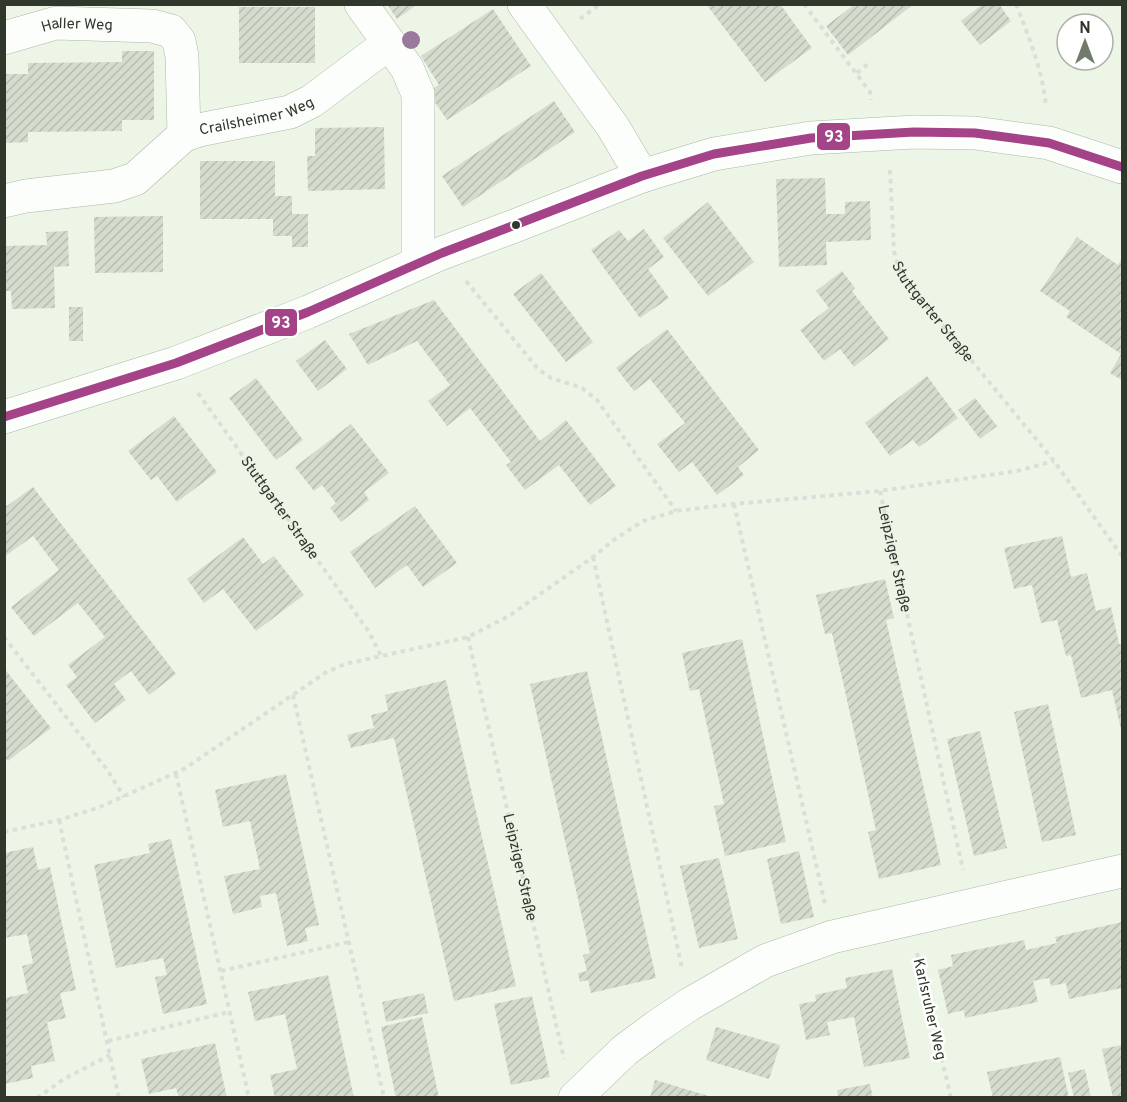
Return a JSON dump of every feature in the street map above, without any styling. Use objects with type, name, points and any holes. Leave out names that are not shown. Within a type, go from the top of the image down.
[{"type":"street","points":[[361,4],[407,68],[418,94],[430,258]]},
{"type":"street","points":[[524,4],[613,127],[642,176]]},
{"type":"street","name":"Haller Weg","points":[[4,38],[56,23],[152,26]]},
{"type":"street","name":"Crailsheimer Weg","points":[[152,26],[171,31],[179,41],[182,56],[184,135],[290,112],[312,100],[389,43]]},
{"type":"street","points":[[4,417],[176,363],[308,312],[430,258],[642,176],[714,154],[811,138],[914,132],[975,133],[1049,143],[1122,167]]},
{"type":"street","points":[[4,201],[26,196],[114,186],[135,179],[184,135]]},
{"type":"street","points":[[575,1098],[625,1050],[690,1004],[765,961],[832,937],[1122,871]]},
{"type":"path","name":"Stuttgarter Straße","points":[[804,4],[870,92],[881,134],[894,251],[898,267],[907,282],[1054,461]]},
{"type":"path","points":[[1016,4],[1035,51],[1045,97],[1049,143]]},
{"type":"path","points":[[857,73],[868,64]]},
{"type":"path","points":[[430,258],[538,369],[551,378],[582,388],[597,400],[676,511]]},
{"type":"path","name":"Stuttgarter Straße","points":[[176,363],[369,632],[381,656]]},
{"type":"path","points":[[4,832],[59,820],[100,807],[176,773],[326,673],[345,664],[468,637],[509,616],[643,521],[676,511],[880,491],[1017,471],[1054,461],[1122,556]]},
{"type":"path","name":"Leipziger Straße","points":[[880,491],[971,906]]},
{"type":"path","points":[[734,504],[832,937]]},
{"type":"path","points":[[593,557],[690,1004]]},
{"type":"path","points":[[4,637],[108,771],[124,797]]},
{"type":"path","name":"Leipziger Straße","points":[[468,637],[565,1063]]},
{"type":"path","points":[[293,695],[384,1098]]},
{"type":"path","points":[[176,773],[249,1098]]},
{"type":"path","points":[[59,820],[119,1098]]},
{"type":"path","name":"Karlsruher Weg","points":[[909,920],[951,1098]]},
{"type":"path","points":[[221,971],[349,942]]},
{"type":"path","points":[[108,1041],[229,1012]]},
{"type":"path","points":[[37,1098],[63,1079],[110,1055]]},
{"type":"building","points":[[387,4],[418,4],[397,19]]},
{"type":"building","points":[[706,4],[780,4],[812,48],[765,82]]},
{"type":"building","points":[[855,4],[914,4],[848,55],[826,26]]},
{"type":"building","points":[[983,4],[999,4],[1011,21],[980,45],[961,21]]},
{"type":"building","points":[[239,7],[315,7],[315,63],[239,63]]},
{"type":"building","points":[[493,9],[531,66],[447,120],[428,92],[439,85],[421,56]]},
{"type":"building","points":[[122,51],[154,51],[154,120],[122,120],[122,131],[28,132],[28,142],[4,143],[4,74],[28,74],[28,63],[122,62]]},
{"type":"building","points":[[554,101],[575,132],[463,207],[442,176]]},
{"type":"building","points":[[384,127],[385,189],[308,191],[307,156],[315,156],[315,128]]},
{"type":"building","points":[[200,161],[275,161],[275,196],[292,196],[292,214],[308,214],[308,247],[292,247],[292,236],[273,236],[273,219],[200,219]]},
{"type":"building","points":[[825,178],[826,214],[845,214],[845,202],[870,201],[871,240],[826,242],[827,265],[779,267],[776,179]]},
{"type":"building","points":[[708,202],[754,262],[708,296],[663,238]]},
{"type":"building","points":[[163,216],[163,272],[95,273],[94,217]]},
{"type":"building","points":[[644,229],[664,257],[648,269],[669,298],[640,318],[591,250],[619,230],[628,241]]},
{"type":"building","points":[[68,231],[69,266],[54,267],[55,308],[12,309],[11,291],[4,291],[4,246],[47,245],[46,232]]},
{"type":"building","points":[[1077,237],[1118,265],[1122,258],[1122,380],[1110,373],[1121,354],[1066,317],[1070,311],[1040,291]]},
{"type":"building","points":[[842,271],[855,288],[852,291],[889,339],[854,367],[840,349],[824,361],[800,330],[829,308],[816,291]]},
{"type":"building","points":[[541,273],[593,342],[566,362],[513,294]]},
{"type":"building","points":[[434,300],[540,441],[566,420],[616,486],[590,505],[559,465],[525,490],[506,465],[511,462],[470,408],[447,426],[428,401],[450,385],[417,341],[368,365],[349,334]]},
{"type":"building","points":[[69,307],[83,307],[83,341],[69,341]]},
{"type":"building","points":[[667,329],[759,450],[738,467],[744,475],[717,495],[692,462],[679,472],[657,444],[685,423],[650,379],[634,391],[616,368]]},
{"type":"building","points":[[325,340],[347,369],[318,391],[296,361]]},
{"type":"building","points":[[927,376],[958,418],[919,447],[913,440],[890,456],[865,423]]},
{"type":"building","points":[[256,378],[303,440],[276,460],[229,398]]},
{"type":"building","points":[[975,398],[997,426],[980,439],[958,410]]},
{"type":"building","points":[[174,416],[217,472],[177,502],[157,476],[151,480],[128,451]]},
{"type":"building","points":[[351,424],[389,473],[364,492],[369,500],[341,522],[330,508],[336,503],[322,485],[314,491],[295,467]]},
{"type":"building","points":[[33,487],[176,674],[149,695],[131,671],[114,684],[126,700],[95,723],[66,685],[77,677],[68,665],[105,637],[78,603],[34,636],[11,607],[59,570],[33,536],[4,557],[4,508]]},
{"type":"building","points":[[415,506],[457,563],[423,587],[407,565],[375,588],[350,552]]},
{"type":"building","points":[[1062,536],[1071,577],[1087,573],[1096,611],[1111,607],[1119,644],[1122,644],[1122,734],[1112,690],[1081,698],[1071,655],[1066,656],[1057,620],[1041,623],[1032,585],[1014,589],[1004,548]]},
{"type":"building","points":[[243,537],[263,564],[274,556],[304,595],[256,631],[223,589],[204,603],[187,579]]},
{"type":"building","points":[[885,579],[894,618],[886,620],[941,865],[879,879],[868,832],[876,830],[832,633],[825,634],[816,595]]},
{"type":"building","points":[[742,639],[786,842],[725,856],[714,806],[724,804],[699,689],[690,691],[682,653]]},
{"type":"building","points":[[4,668],[51,728],[8,761],[4,757]]},
{"type":"building","points":[[587,671],[656,978],[591,993],[588,980],[580,982],[578,973],[587,971],[583,955],[590,953],[530,684]]},
{"type":"building","points":[[446,680],[516,986],[454,1001],[394,738],[351,748],[347,735],[374,728],[371,715],[388,711],[385,695]]},
{"type":"building","points":[[1048,704],[1076,835],[1042,842],[1014,712]]},
{"type":"building","points":[[980,731],[1007,848],[974,856],[947,739]]},
{"type":"building","points":[[286,774],[319,925],[305,928],[308,941],[287,946],[276,893],[260,896],[262,907],[233,914],[224,876],[260,869],[250,821],[223,827],[215,790]]},
{"type":"building","points":[[171,839],[207,1004],[163,1014],[155,977],[167,975],[163,958],[116,968],[94,865],[150,853],[148,844]]},
{"type":"building","points":[[33,847],[38,870],[50,867],[76,990],[60,993],[66,1018],[47,1022],[55,1061],[31,1066],[33,1078],[5,1084],[5,998],[28,993],[22,966],[33,963],[27,934],[4,938],[4,853]]},
{"type":"building","points":[[799,851],[814,917],[781,924],[767,859]]},
{"type":"building","points":[[719,858],[738,939],[699,948],[680,866]]},
{"type":"building","points":[[1122,922],[1122,988],[1069,999],[1066,983],[1051,986],[1049,978],[1033,981],[1038,1002],[965,1018],[964,1010],[948,1014],[938,970],[953,966],[951,955],[1024,940],[1026,950],[1057,943],[1055,937]]},
{"type":"building","points":[[892,969],[910,1058],[864,1067],[854,1017],[827,1022],[830,1035],[806,1040],[799,1004],[816,1001],[815,995],[847,988],[845,978]]},
{"type":"building","points":[[328,975],[354,1098],[304,1098],[303,1096],[275,1098],[270,1075],[297,1069],[285,1014],[255,1021],[248,992]]},
{"type":"building","points":[[424,993],[428,1013],[386,1022],[382,1002]]},
{"type":"building","points":[[532,996],[550,1077],[511,1085],[494,1004]]},
{"type":"building","points":[[422,1017],[439,1098],[396,1098],[381,1027]]},
{"type":"building","points":[[716,1027],[780,1045],[769,1079],[706,1060]]},
{"type":"building","points":[[215,1043],[227,1098],[179,1098],[176,1088],[149,1094],[141,1059]]},
{"type":"building","points":[[1122,1045],[1122,1098],[1113,1098],[1102,1049]]},
{"type":"building","points":[[1060,1057],[1069,1098],[993,1098],[987,1072]]},
{"type":"building","points":[[1085,1069],[1091,1098],[1074,1098],[1068,1073]]},
{"type":"building","points":[[655,1080],[712,1097],[712,1098],[650,1098]]},
{"type":"building","points":[[870,1084],[873,1098],[838,1098],[837,1090]]},
{"type":"transit line","name":"93","points":[[4,417],[176,363],[308,312],[442,253],[642,176],[714,154],[811,138],[914,132],[975,133],[1049,143],[1122,167]]}]
